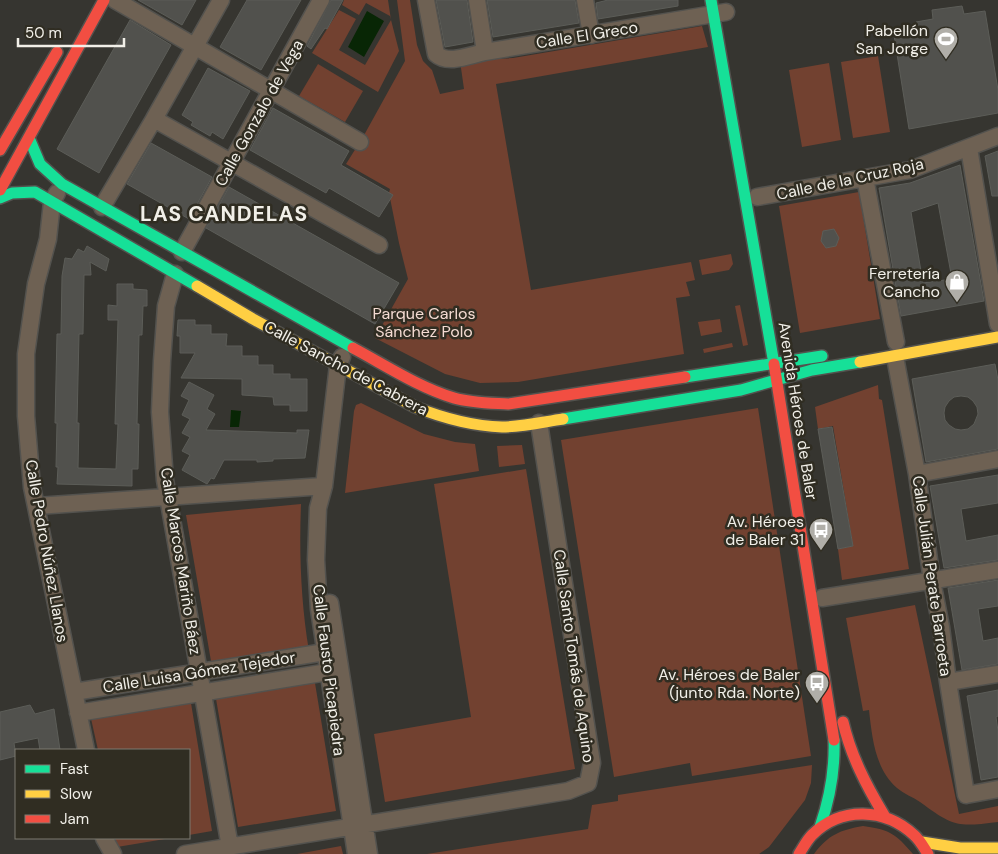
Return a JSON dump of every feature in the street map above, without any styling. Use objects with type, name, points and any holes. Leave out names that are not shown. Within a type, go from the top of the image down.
[{"type":"main road","points":[[0,190],[104,0]]},
{"type":"main road","name":"Avenida Héroes de Baler","points":[[721,10],[782,380],[834,667]]},
{"type":"main road","points":[[0,150],[61,44]]},
{"type":"main road","name":"Calle Sancho de Cabrera","points":[[29,138],[40,164],[62,184],[348,346],[425,387],[455,398],[508,404],[837,353]]},
{"type":"main road","name":"Calle Sancho de Cabrera","points":[[0,198],[6,194],[20,191],[35,192],[175,274],[415,407],[440,417],[476,425],[503,427],[539,423],[741,390],[782,380],[896,346],[998,337]]},
{"type":"main road","name":"Avenida Héroes de Baler","points":[[766,247],[779,362]]},
{"type":"main road","name":"Avenida Héroes de Baler","points":[[782,380],[835,741],[835,765],[829,803],[820,826]]},
{"type":"main road","points":[[841,706],[852,754],[863,783],[884,815]]},
{"type":"main road","points":[[799,854],[803,844],[820,826],[840,816],[862,812],[884,815],[906,826],[922,842],[928,854]]},
{"type":"main road","points":[[922,842],[948,848],[975,850],[998,848]]},
{"type":"street","points":[[115,0],[360,142]]},
{"type":"street","points":[[102,207],[221,0]]},
{"type":"street","name":"Calle Gonzalo de Vega","points":[[182,252],[320,0]]},
{"type":"street","name":"Calle El Greco","points":[[426,0],[436,54],[441,58],[449,59],[721,10]]},
{"type":"street","points":[[477,0],[485,52]]},
{"type":"street","points":[[586,0],[590,35]]},
{"type":"street","points":[[154,118],[379,244]]},
{"type":"street","name":"Calle de la Cruz Roja","points":[[757,197],[910,170],[998,136]]},
{"type":"street","points":[[969,148],[995,324]]},
{"type":"street","name":"Calle Julián Perate Barroeta","points":[[865,178],[918,474],[932,581],[941,627],[966,795],[998,789]]},
{"type":"street","points":[[52,202],[62,184]]},
{"type":"street","name":"Calle Pedro Núñez Llanos","points":[[52,202],[48,239],[36,284],[26,354],[26,416],[32,487],[86,749]]},
{"type":"street","name":"Calle Marcos Mariño Báez","points":[[175,274],[166,306],[160,412],[168,497],[230,847]]},
{"type":"street","name":"Calle Fausto Picapiedra","points":[[348,346],[338,366],[324,486],[318,508],[316,560],[319,609],[328,672],[358,826],[369,854]]},
{"type":"street","points":[[313,352],[323,365],[334,394],[354,383],[365,380]]},
{"type":"street","name":"Calle Santo Tomás de Aquino","points":[[358,826],[568,791],[588,783],[592,762],[539,423]]},
{"type":"street","points":[[918,474],[998,459]]},
{"type":"street","points":[[37,506],[324,486]]},
{"type":"street","name":"Calle Fausto Picapiedra","points":[[324,486],[327,509],[327,561],[330,611],[358,826],[356,854]]},
{"type":"street","points":[[822,598],[998,570]]},
{"type":"street","name":"Calle Luisa Gómez Tejedor","points":[[74,692],[325,652]]},
{"type":"street","name":"Calle Luisa Gómez Tejedor","points":[[78,713],[328,672]]},
{"type":"street","points":[[948,682],[998,674]]},
{"type":"street","points":[[185,854],[358,826]]},
{"type":"street","points":[[105,839],[113,854]]},
{"type":"green space","points":[[344,0],[388,0],[391,20],[390,16],[366,3],[359,15],[342,5]]},
{"type":"green space","name":"Parque Carlos Sánchez Polo","points":[[397,0],[410,0],[417,45],[423,61],[432,70],[440,94],[464,89],[460,61],[513,58],[702,26],[708,47],[496,84],[531,290],[691,262],[695,280],[686,282],[690,296],[676,298],[684,354],[518,382],[480,383],[445,374],[375,338],[408,279],[389,193],[390,189],[346,164],[405,61]]},
{"type":"green space","points":[[339,10],[356,19],[339,50],[365,65],[391,20],[399,51],[378,92],[312,53]]},
{"type":"green space","points":[[878,56],[890,132],[853,138],[841,62]]},
{"type":"green space","points":[[829,63],[841,140],[802,147],[789,70]]},
{"type":"green space","points":[[318,64],[363,91],[345,122],[299,96]]},
{"type":"green space","points":[[859,192],[880,319],[800,333],[779,206]]},
{"type":"green space","points":[[731,254],[733,264],[729,270],[702,275],[699,260]]},
{"type":"green space","points":[[740,305],[748,345],[743,346],[735,306]]},
{"type":"green space","points":[[720,319],[722,332],[701,336],[698,322]]},
{"type":"green space","points":[[732,343],[733,347],[704,353],[703,349]]},
{"type":"green space","points":[[878,385],[909,569],[842,580],[838,549],[853,546],[833,426],[818,429],[815,407]]},
{"type":"green space","points":[[361,403],[424,434],[455,442],[475,444],[479,471],[345,493],[354,411],[356,405]]},
{"type":"green space","points":[[758,408],[811,756],[692,776],[690,763],[614,777],[561,440]]},
{"type":"green space","points":[[522,445],[525,464],[499,467],[497,446]]},
{"type":"green space","points":[[526,469],[575,769],[385,802],[374,734],[471,717],[434,484]]},
{"type":"green space","points":[[301,504],[301,578],[309,651],[212,667],[186,515]]},
{"type":"green space","points":[[915,605],[959,814],[998,806],[998,822],[964,824],[949,821],[897,788],[884,772],[879,762],[873,742],[869,710],[863,711],[846,618]]},
{"type":"green space","points":[[314,677],[336,811],[238,827],[215,693]]},
{"type":"green space","points":[[190,697],[212,831],[190,835],[190,749],[98,749],[90,714]]},
{"type":"green space","points":[[812,765],[811,783],[805,800],[769,847],[759,854],[427,854],[588,829],[592,805],[618,801],[618,795]]},
{"type":"green space","points":[[863,826],[886,831],[901,841],[913,854],[814,854],[824,842],[835,834]]},
{"type":"green space","points":[[115,839],[165,839],[117,847]]},
{"type":"green space","points":[[341,846],[343,854],[297,854]]},
{"type":"shaded area","points":[[367,11],[384,21],[364,57],[348,47]]},
{"type":"shaded area","points":[[231,410],[241,411],[239,427],[230,427]]},
{"type":"building","points":[[138,0],[196,0],[182,25]]},
{"type":"building","points":[[247,0],[301,0],[261,70],[220,47]]},
{"type":"building","points":[[331,0],[343,0],[327,29],[325,28],[311,49],[307,46]]},
{"type":"building","points":[[436,0],[467,0],[473,42],[445,47]]},
{"type":"building","points":[[487,0],[575,0],[579,23],[493,37]]},
{"type":"building","points":[[608,0],[678,0],[678,6],[598,19],[596,3]]},
{"type":"building","name":"Pabellón San Jorge","points":[[962,6],[964,14],[985,11],[998,90],[998,113],[909,129],[893,29],[916,25],[916,22],[933,19],[932,10]]},
{"type":"building","points":[[130,20],[171,45],[99,173],[57,149]]},
{"type":"building","points":[[208,68],[250,91],[223,139],[212,132],[210,136],[191,125],[193,122],[182,115]]},
{"type":"building","points":[[273,108],[349,151],[341,165],[393,195],[379,217],[329,188],[326,193],[250,150]]},
{"type":"building","points":[[151,143],[212,177],[189,219],[127,184]]},
{"type":"building","points":[[998,151],[998,196],[992,196],[985,156]]},
{"type":"building","points":[[960,165],[984,301],[901,316],[879,188],[910,183]],"holes":[[[938,203],[952,279],[923,283],[911,212]]]},
{"type":"building","points":[[229,187],[399,283],[375,324],[206,228]]},
{"type":"building","points":[[834,229],[839,238],[836,246],[826,248],[821,241],[823,231]]},
{"type":"building","points":[[87,246],[109,259],[106,271],[90,262],[91,275],[84,275],[83,334],[79,334],[78,468],[116,469],[118,424],[115,424],[118,320],[108,320],[108,305],[117,306],[117,284],[133,284],[133,289],[147,290],[147,306],[143,306],[142,335],[139,335],[138,469],[132,469],[132,486],[57,484],[57,423],[55,423],[57,334],[61,334],[62,276],[65,258],[72,259],[78,249],[84,252]]},
{"type":"building","points":[[178,320],[195,320],[195,325],[211,325],[211,334],[227,334],[226,346],[242,346],[242,356],[258,356],[258,365],[273,365],[273,374],[290,374],[290,379],[307,379],[307,411],[290,411],[290,405],[274,405],[273,397],[242,395],[242,379],[181,378],[195,353],[180,353],[180,336],[177,336]]},
{"type":"building","points":[[995,364],[998,380],[998,449],[926,462],[912,379]],"holes":[[[954,397],[968,397],[977,407],[978,414],[974,424],[968,429],[955,429],[945,420],[945,407]]]},
{"type":"building","points":[[189,382],[214,395],[207,409],[215,414],[206,430],[297,433],[297,430],[309,430],[305,458],[273,459],[273,461],[257,462],[257,460],[224,460],[214,479],[211,478],[207,484],[182,470],[190,455],[182,451],[190,437],[182,433],[190,419],[182,415],[189,400],[181,396]]},
{"type":"building","points":[[832,427],[853,546],[838,549],[818,429]]},
{"type":"building","points":[[998,475],[998,503],[961,509],[966,541],[998,535],[998,560],[944,568],[930,486]]},
{"type":"building","points":[[998,580],[998,606],[978,609],[983,641],[998,638],[998,664],[962,670],[948,588]]},
{"type":"building","points":[[998,690],[998,716],[996,717],[998,731],[998,777],[981,780],[967,696]]},
{"type":"building","points":[[30,705],[35,714],[54,709],[60,749],[40,749],[38,738],[14,743],[15,756],[0,760],[0,712]]},
{"type":"traffic: fast","points":[[711,0],[774,364]]},
{"type":"traffic: fast","points":[[29,138],[40,164],[62,184],[353,348]]},
{"type":"traffic: fast","points":[[0,198],[12,193],[35,192],[197,286]]},
{"type":"traffic: fast","points":[[685,377],[822,356]]},
{"type":"traffic: fast","points":[[563,419],[741,390],[812,370],[860,362]]},
{"type":"traffic: fast","points":[[820,827],[831,784],[834,740]]},
{"type":"traffic: slow","points":[[197,286],[253,319],[415,407],[426,411],[468,423],[502,427],[563,419]]},
{"type":"traffic: slow","points":[[860,362],[998,337]]},
{"type":"traffic: slow","points":[[922,842],[960,848],[998,848]]},
{"type":"traffic: jam","points":[[0,190],[104,0]]},
{"type":"traffic: jam","points":[[0,150],[57,52]]},
{"type":"traffic: jam","points":[[353,348],[428,388],[467,401],[508,404],[685,377]]},
{"type":"traffic: jam","points":[[774,364],[834,740]]},
{"type":"traffic: jam","points":[[843,722],[850,747],[860,770],[884,815]]},
{"type":"traffic: jam","points":[[799,854],[810,837],[824,826],[836,819],[849,815],[863,814],[877,815],[902,826],[916,837],[928,854]]},
{"type":"place","name":"Pabellón San Jorge","points":[[946,60]]},
{"type":"place","name":"Ferretería Cancho","points":[[957,303]]},
{"type":"place","name":"Av. Héroes de Baler 31","points":[[821,551]]},
{"type":"place","name":"Av. Héroes de Baler (junto Rda. Norte)","points":[[817,704]]},
{"type":"district","name":"LAS CANDELAS","points":[[224,214]]}]
